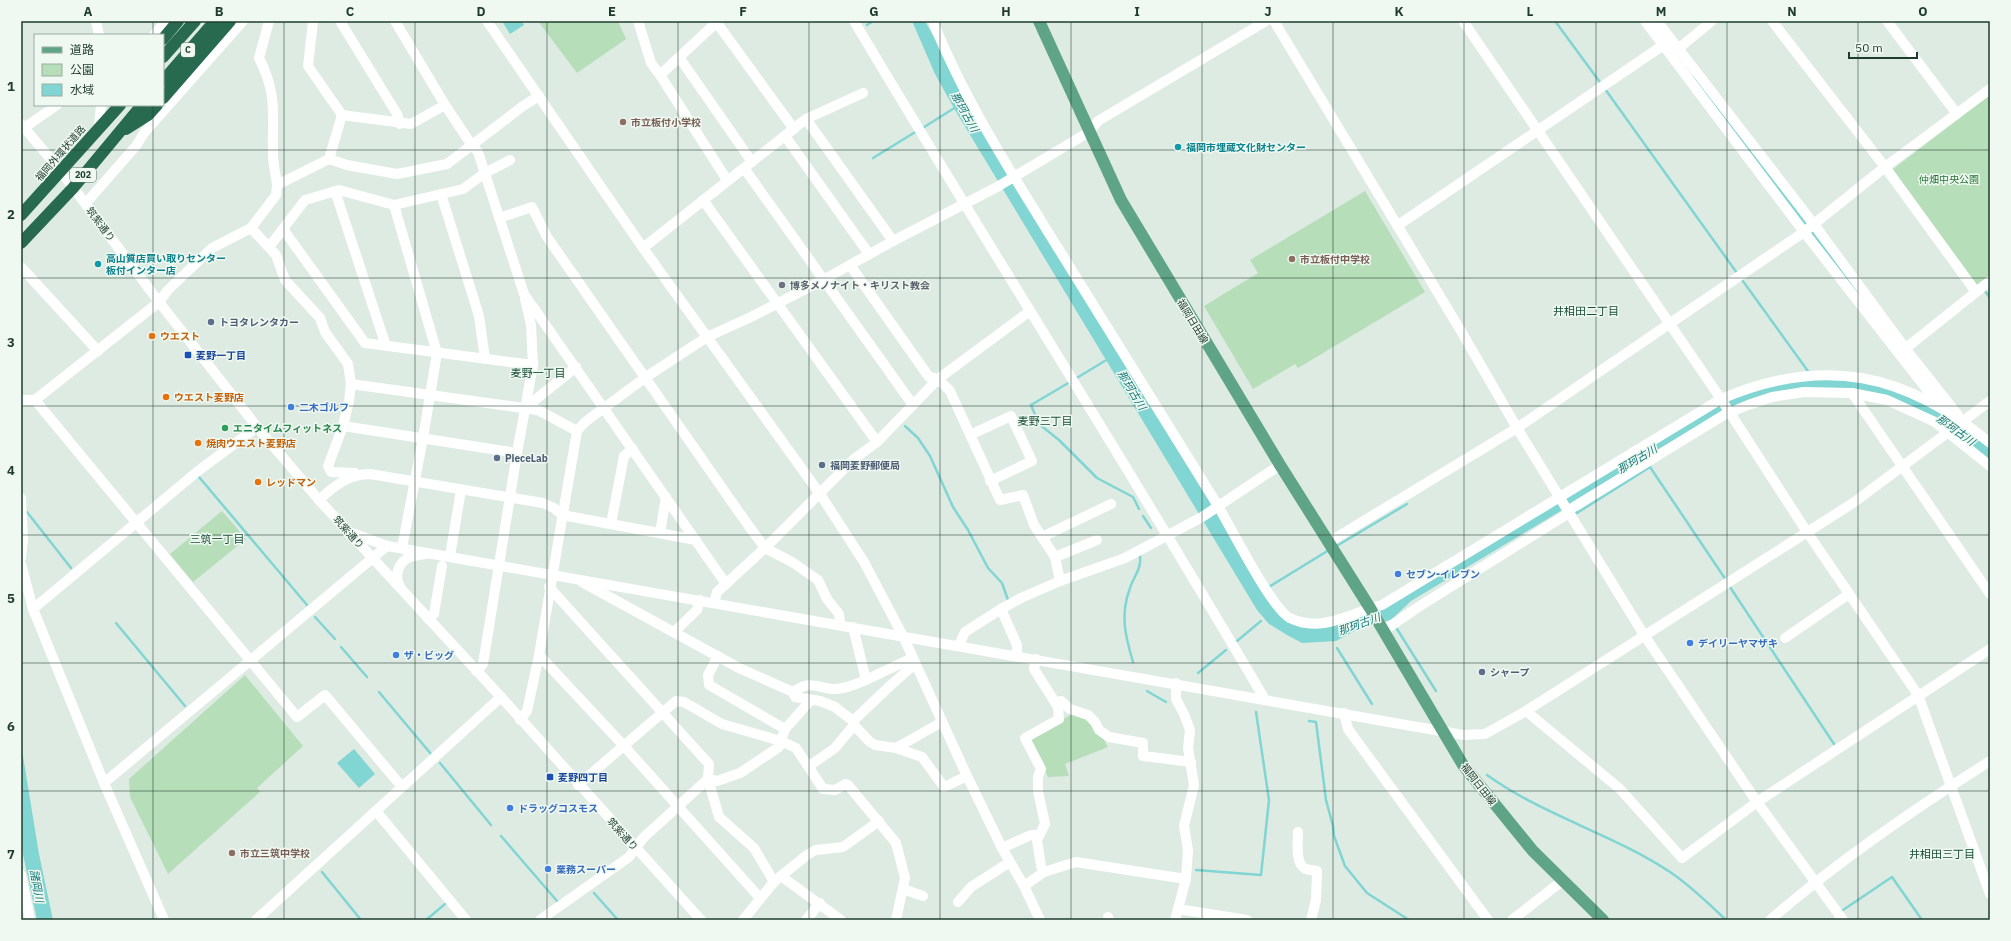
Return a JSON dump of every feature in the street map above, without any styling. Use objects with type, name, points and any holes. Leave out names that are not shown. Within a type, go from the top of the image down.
[{"type":"highway","points":[[164,38],[178,21]]},
{"type":"highway","points":[[164,52],[191,21]]},
{"type":"highway","name":"C","points":[[164,56],[195,21]]},
{"type":"highway","points":[[164,79],[215,21]]},
{"type":"highway","points":[[164,97],[230,21]]},
{"type":"highway","points":[[99,127],[111,106]]},
{"type":"highway","points":[[22,214],[118,106]]},
{"type":"highway","name":"福岡外環状道路","points":[[22,214],[118,106]]},
{"type":"highway","points":[[21,237],[143,108]]},
{"type":"highway","name":"202","points":[[21,243],[73,188],[112,139],[143,108]]},
{"type":"main road","name":"福岡日田線","points":[[1039,21],[1121,200],[1280,465],[1370,608],[1463,764],[1533,851],[1603,920]]},
{"type":"street","points":[[96,21],[99,34]]},
{"type":"street","points":[[155,34],[166,21]]},
{"type":"street","points":[[86,204],[136,146],[144,133],[243,21]]},
{"type":"street","points":[[21,400],[35,400],[98,351],[159,302],[168,290],[212,248],[251,228],[276,196],[277,185],[273,155],[274,100],[266,71],[259,58],[269,21]]},
{"type":"street","points":[[313,21],[308,66],[342,115],[400,124],[411,124],[445,105]]},
{"type":"street","points":[[340,21],[397,114],[400,124]]},
{"type":"street","points":[[395,21],[445,105],[478,152],[524,294],[531,325],[533,365],[498,565],[483,664],[476,671]]},
{"type":"street","points":[[487,21],[643,248],[820,494],[864,562],[903,636],[967,776],[1002,848],[1024,886],[1040,920]]},
{"type":"street","points":[[638,21],[651,63],[660,74],[727,180]]},
{"type":"street","points":[[854,21],[963,204],[1167,534],[1264,698]]},
{"type":"street","points":[[933,21],[966,90],[1013,176],[1218,506],[1274,602],[1289,617],[1297,620],[1326,624],[1382,605],[1721,399],[1754,386],[1782,378],[1832,375],[1867,378],[1892,385],[1940,406],[1964,421],[1990,443]]},
{"type":"street","points":[[520,720],[527,711],[577,431],[585,422],[646,377],[706,337],[778,304],[893,241],[997,187],[1013,176],[1089,132],[1098,121],[1266,21]]},
{"type":"street","points":[[1274,21],[1517,428],[1644,635],[1757,802],[1843,920]]},
{"type":"street","points":[[1463,21],[1721,399],[1849,594],[1918,695],[1990,894]]},
{"type":"street","points":[[1645,21],[1672,45],[1813,224],[1940,406]]},
{"type":"street","points":[[1657,21],[1672,45],[1804,232],[1902,351],[1964,421]]},
{"type":"street","points":[[1397,226],[1537,130],[1712,21]]},
{"type":"street","points":[[1772,21],[1885,167],[1976,292]]},
{"type":"street","points":[[1887,21],[1957,114]]},
{"type":"street","points":[[660,74],[717,22],[794,129]]},
{"type":"street","points":[[679,57],[824,280],[913,406]]},
{"type":"street","points":[[1329,542],[1517,428],[1804,232],[1885,167],[1990,89]]},
{"type":"street","points":[[643,248],[806,119],[863,94]]},
{"type":"street","points":[[277,185],[329,159],[347,165],[397,174],[447,164],[523,106],[539,96]]},
{"type":"street","points":[[22,127],[55,106]]},
{"type":"street","points":[[99,127],[101,106]]},
{"type":"street","points":[[329,159],[342,115]]},
{"type":"street","points":[[806,119],[893,241]]},
{"type":"street","name":"筑紫通り","points":[[22,127],[60,170],[159,302],[257,427],[319,500],[501,697],[578,785],[701,920]]},
{"type":"street","points":[[785,136],[869,254]]},
{"type":"street","points":[[269,247],[305,200],[339,190],[394,205],[463,189],[485,173],[510,160]]},
{"type":"street","points":[[335,191],[386,346]]},
{"type":"street","points":[[441,194],[479,316],[485,359]]},
{"type":"street","points":[[703,200],[877,442]]},
{"type":"street","points":[[394,205],[437,353],[423,438],[402,548]]},
{"type":"street","points":[[499,218],[532,207],[547,237],[765,548],[792,562],[818,580],[827,599],[840,614],[840,624]]},
{"type":"street","points":[[251,228],[276,256],[285,280],[320,318],[326,332],[348,364],[351,384],[343,426],[328,466],[331,472],[370,474],[543,503],[554,508],[562,515],[696,540]]},
{"type":"street","points":[[283,229],[365,343],[533,365]]},
{"type":"street","points":[[850,265],[929,377],[938,378],[950,391],[1000,500],[1023,495],[1034,525],[1055,557],[1060,581]]},
{"type":"street","points":[[21,267],[98,351]]},
{"type":"street","points":[[1902,351],[1990,281]]},
{"type":"street","points":[[524,294],[726,584]]},
{"type":"street","points":[[714,602],[717,592],[765,548],[854,459],[877,442],[913,406],[938,378],[1030,311]]},
{"type":"street","points":[[525,408],[576,367]]},
{"type":"street","points":[[351,384],[538,410],[577,431]]},
{"type":"street","points":[[1382,630],[1569,513],[1572,508],[1730,413],[1748,405],[1786,394],[1818,391],[1852,393],[1886,400],[1908,408],[1938,424],[1947,433],[1990,466]]},
{"type":"street","points":[[1852,393],[1990,594]]},
{"type":"street","points":[[35,400],[297,717],[325,695],[402,787]]},
{"type":"street","points":[[350,532],[387,546],[1264,698],[1463,735],[1485,734],[1526,711],[1808,532],[1903,468],[1990,401]]},
{"type":"street","points":[[970,435],[1010,416],[1032,461],[990,481]]},
{"type":"street","points":[[343,426],[517,453]]},
{"type":"street","points":[[32,609],[137,524],[198,471],[257,427]]},
{"type":"street","points":[[612,524],[624,456],[633,449]]},
{"type":"street","points":[[959,645],[965,632],[1001,609],[1021,598],[1060,581],[1125,558],[1167,534],[1202,517],[1280,465]]},
{"type":"street","points":[[319,500],[345,479],[359,474]]},
{"type":"street","points":[[450,556],[462,490]]},
{"type":"street","points":[[660,533],[666,497]]},
{"type":"street","points":[[21,498],[23,539],[21,558]]},
{"type":"street","points":[[1042,537],[1111,504]]},
{"type":"street","points":[[1055,557],[1097,540]]},
{"type":"street","points":[[104,783],[249,660],[387,546]]},
{"type":"street","points":[[403,590],[398,582],[399,567],[407,559],[431,553]]},
{"type":"street","points":[[21,564],[32,609],[104,783],[164,920]]},
{"type":"street","points":[[428,619],[434,614],[442,566]]},
{"type":"street","points":[[575,578],[718,656],[793,692],[795,697],[820,701],[835,707],[853,723],[870,742],[884,747],[896,748],[922,757],[944,787],[967,776]]},
{"type":"street","points":[[549,587],[709,764],[708,779],[719,817],[754,848],[777,879],[820,904],[841,920]]},
{"type":"street","points":[[1785,638],[1849,594]]},
{"type":"street","points":[[674,632],[697,610],[700,600]]},
{"type":"street","points":[[1001,609],[1017,645],[1017,655]]},
{"type":"street","points":[[853,627],[866,680]]},
{"type":"street","points":[[1526,711],[1620,789],[1682,858],[1757,802],[1990,649]]},
{"type":"street","points":[[538,655],[624,746],[760,898]]},
{"type":"street","points":[[718,656],[708,675],[709,685],[784,729]]},
{"type":"street","points":[[1036,659],[1034,669],[1058,707],[1059,720],[1025,738],[1041,769],[1038,777],[1038,791],[1045,824],[1037,840],[1039,856],[1044,872]]},
{"type":"street","points":[[793,692],[801,686],[811,684],[833,689],[866,680],[914,661]]},
{"type":"street","points":[[809,766],[835,748],[853,723],[914,661]]},
{"type":"street","points":[[1176,683],[1176,699],[1190,730],[1188,748],[1194,785],[1184,826],[1188,850],[1186,879],[1176,920]]},
{"type":"street","points":[[259,919],[501,697]]},
{"type":"street","points":[[578,785],[676,701],[680,700],[722,724],[781,741],[796,748],[823,789],[829,790],[846,784],[848,785],[896,843],[906,878],[896,920]]},
{"type":"street","points":[[708,779],[717,781],[740,773],[779,747],[784,729],[811,700]]},
{"type":"street","points":[[1056,703],[1061,701],[1070,709],[1088,715],[1100,730],[1109,737],[1143,742],[1143,756],[1191,762]]},
{"type":"street","points":[[1344,713],[1348,729],[1488,920]]},
{"type":"street","points":[[896,748],[942,722]]},
{"type":"street","points":[[1770,920],[1815,881],[1950,786],[1990,761]]},
{"type":"street","points":[[540,920],[629,857],[643,838],[677,805],[708,779]]},
{"type":"street","points":[[376,811],[466,920]]},
{"type":"street","points":[[742,920],[777,879],[807,855],[816,850],[843,847],[879,821]]},
{"type":"street","points":[[1298,832],[1298,848],[1301,865],[1305,869],[1317,871],[1316,900],[1311,920]]},
{"type":"street","points":[[1002,848],[1031,835],[1039,835]]},
{"type":"street","points":[[958,902],[971,887],[1010,862]]},
{"type":"street","points":[[1024,886],[1044,872],[1076,862],[1186,879]]},
{"type":"street","points":[[21,875],[30,920]]},
{"type":"street","points":[[1512,920],[1562,881]]},
{"type":"street","points":[[903,889],[923,896]]},
{"type":"street","points":[[806,920],[820,904]]},
{"type":"street","points":[[1178,909],[1247,920]]},
{"type":"green space","points":[[538,21],[618,21],[626,39],[577,73]]},
{"type":"green space","name":"仲畑中央公園","points":[[1990,95],[1990,275],[1977,285],[1892,170]]},
{"type":"green space","points":[[1365,191],[1425,292],[1298,368],[1295,364],[1253,389],[1204,306],[1258,273],[1250,260]]},
{"type":"green space","points":[[222,511],[246,539],[193,582],[170,554]]},
{"type":"green space","points":[[245,675],[303,746],[257,788],[260,792],[168,874],[130,797],[129,779]]},
{"type":"green space","points":[[1074,713],[1095,724],[1108,747],[1065,764],[1069,776],[1048,777],[1030,742],[1031,737]]},
{"type":"water","points":[[502,21],[522,21],[524,25],[510,34]]},
{"type":"water","name":"那珂古川","points":[[912,21],[925,21],[1006,169],[1149,404],[1190,465],[1259,586],[1305,625],[1359,614],[1717,405],[1754,387],[1832,377],[1891,386],[1941,413],[1990,448],[1990,460],[1909,406],[1803,390],[1722,414],[1411,601],[1391,620],[1364,626],[1336,641],[1302,643],[1269,624],[1257,610],[955,110],[935,74]]},
{"type":"water","name":"諸岡川","points":[[21,744],[39,854],[53,920],[37,920],[21,845]]},
{"type":"water","points":[[354,749],[375,774],[359,788],[337,763]]},
{"type":"waterway","points":[[867,25],[873,21]]},
{"type":"waterway","points":[[1555,21],[1602,85]]},
{"type":"waterway","points":[[1693,77],[1807,226]]},
{"type":"waterway","points":[[1605,89],[1737,273]]},
{"type":"waterway","name":"那珂古川","points":[[921,129],[956,107]]},
{"type":"waterway","points":[[873,158],[917,131]]},
{"type":"waterway","points":[[1810,230],[1857,291]]},
{"type":"waterway","points":[[1740,277],[1810,374]]},
{"type":"waterway","points":[[1985,291],[1990,298]]},
{"type":"waterway","points":[[1075,379],[1108,359]]},
{"type":"waterway","points":[[1031,405],[1070,382]]},
{"type":"waterway","points":[[1031,405],[1039,424],[1059,440],[1097,478],[1133,497],[1139,509]]},
{"type":"waterway","points":[[905,426],[918,438],[930,456],[953,507],[968,530],[988,568],[1002,583],[1008,600]]},
{"type":"waterway","points":[[1575,510],[1577,513],[1650,467],[1726,580]]},
{"type":"waterway","points":[[199,477],[307,605]]},
{"type":"waterway","points":[[1335,547],[1407,504]]},
{"type":"waterway","points":[[27,512],[71,568]]},
{"type":"waterway","points":[[1143,516],[1151,528]]},
{"type":"waterway","points":[[1267,588],[1329,550]]},
{"type":"waterway","points":[[1133,662],[1126,634],[1124,616],[1127,598],[1139,568],[1140,556]]},
{"type":"waterway","points":[[1728,584],[1834,744]]},
{"type":"waterway","points":[[315,617],[335,639]]},
{"type":"waterway","points":[[1237,641],[1261,621]]},
{"type":"waterway","points":[[116,623],[185,706]]},
{"type":"waterway","points":[[1397,629],[1436,691]]},
{"type":"waterway","points":[[341,647],[367,677]]},
{"type":"waterway","points":[[1337,648],[1372,704]]},
{"type":"waterway","points":[[1198,673],[1226,650]]},
{"type":"waterway","points":[[1147,691],[1166,702]]},
{"type":"waterway","points":[[379,692],[431,754]]},
{"type":"waterway","points":[[1196,870],[1261,875],[1269,800],[1256,712]]},
{"type":"waterway","points":[[1309,721],[1316,722],[1326,800],[1334,836],[1345,866],[1367,893],[1409,920]]},
{"type":"waterway","points":[[440,763],[491,825]]},
{"type":"waterway","points":[[1487,775],[1532,802],[1625,847],[1670,872],[1685,883],[1726,920]]},
{"type":"waterway","points":[[501,836],[557,901]]},
{"type":"waterway","points":[[322,872],[361,920]]},
{"type":"waterway","points":[[1843,910],[1892,877],[1922,920]]},
{"type":"waterway","points":[[594,893],[618,920]]},
{"type":"waterway","points":[[426,920],[445,904]]},
{"type":"place","name":"市立板付小学校","points":[[623,122]]},
{"type":"place","name":"福岡市埋蔵文化財センター","points":[[1178,147]]},
{"type":"place","name":"市立板付中学校","points":[[1292,259]]},
{"type":"place","name":"高山質店買い取りセンター 板付インター店","points":[[98,264]]},
{"type":"place","name":"博多メノナイト・キリスト教会","points":[[782,285]]},
{"type":"place","name":"トヨタレンタカー","points":[[211,322]]},
{"type":"place","name":"ウエスト","points":[[152,336]]},
{"type":"place","name":"麦野一丁目","points":[[188,355]]},
{"type":"place","name":"ウエスト麦野店","points":[[166,397]]},
{"type":"place","name":"二木ゴルフ","points":[[291,407]]},
{"type":"place","name":"エニタイムフィットネス","points":[[225,428]]},
{"type":"place","name":"焼肉ウエスト麦野店","points":[[198,443]]},
{"type":"place","name":"PieceLab","points":[[497,458]]},
{"type":"place","name":"福岡麦野郵便局","points":[[822,465]]},
{"type":"place","name":"レッドマン","points":[[258,482]]},
{"type":"place","name":"セブン-イレブン","points":[[1398,574]]},
{"type":"place","name":"デイリーヤマザキ","points":[[1690,643]]},
{"type":"place","name":"ザ・ビッグ","points":[[396,655]]},
{"type":"place","name":"シャープ","points":[[1482,672]]},
{"type":"place","name":"麦野四丁目","points":[[550,777]]},
{"type":"place","name":"ドラッグコスモス","points":[[510,808]]},
{"type":"place","name":"市立三筑中学校","points":[[232,853]]},
{"type":"place","name":"業務スーパー","points":[[548,869]]},
{"type":"district","name":"井相田二丁目","points":[[1586,311]]},
{"type":"district","name":"麦野一丁目","points":[[538,373]]},
{"type":"district","name":"麦野三丁目","points":[[1045,421]]},
{"type":"district","name":"三筑一丁目","points":[[217,539]]},
{"type":"district","name":"井相田三丁目","points":[[1942,854]]}]
